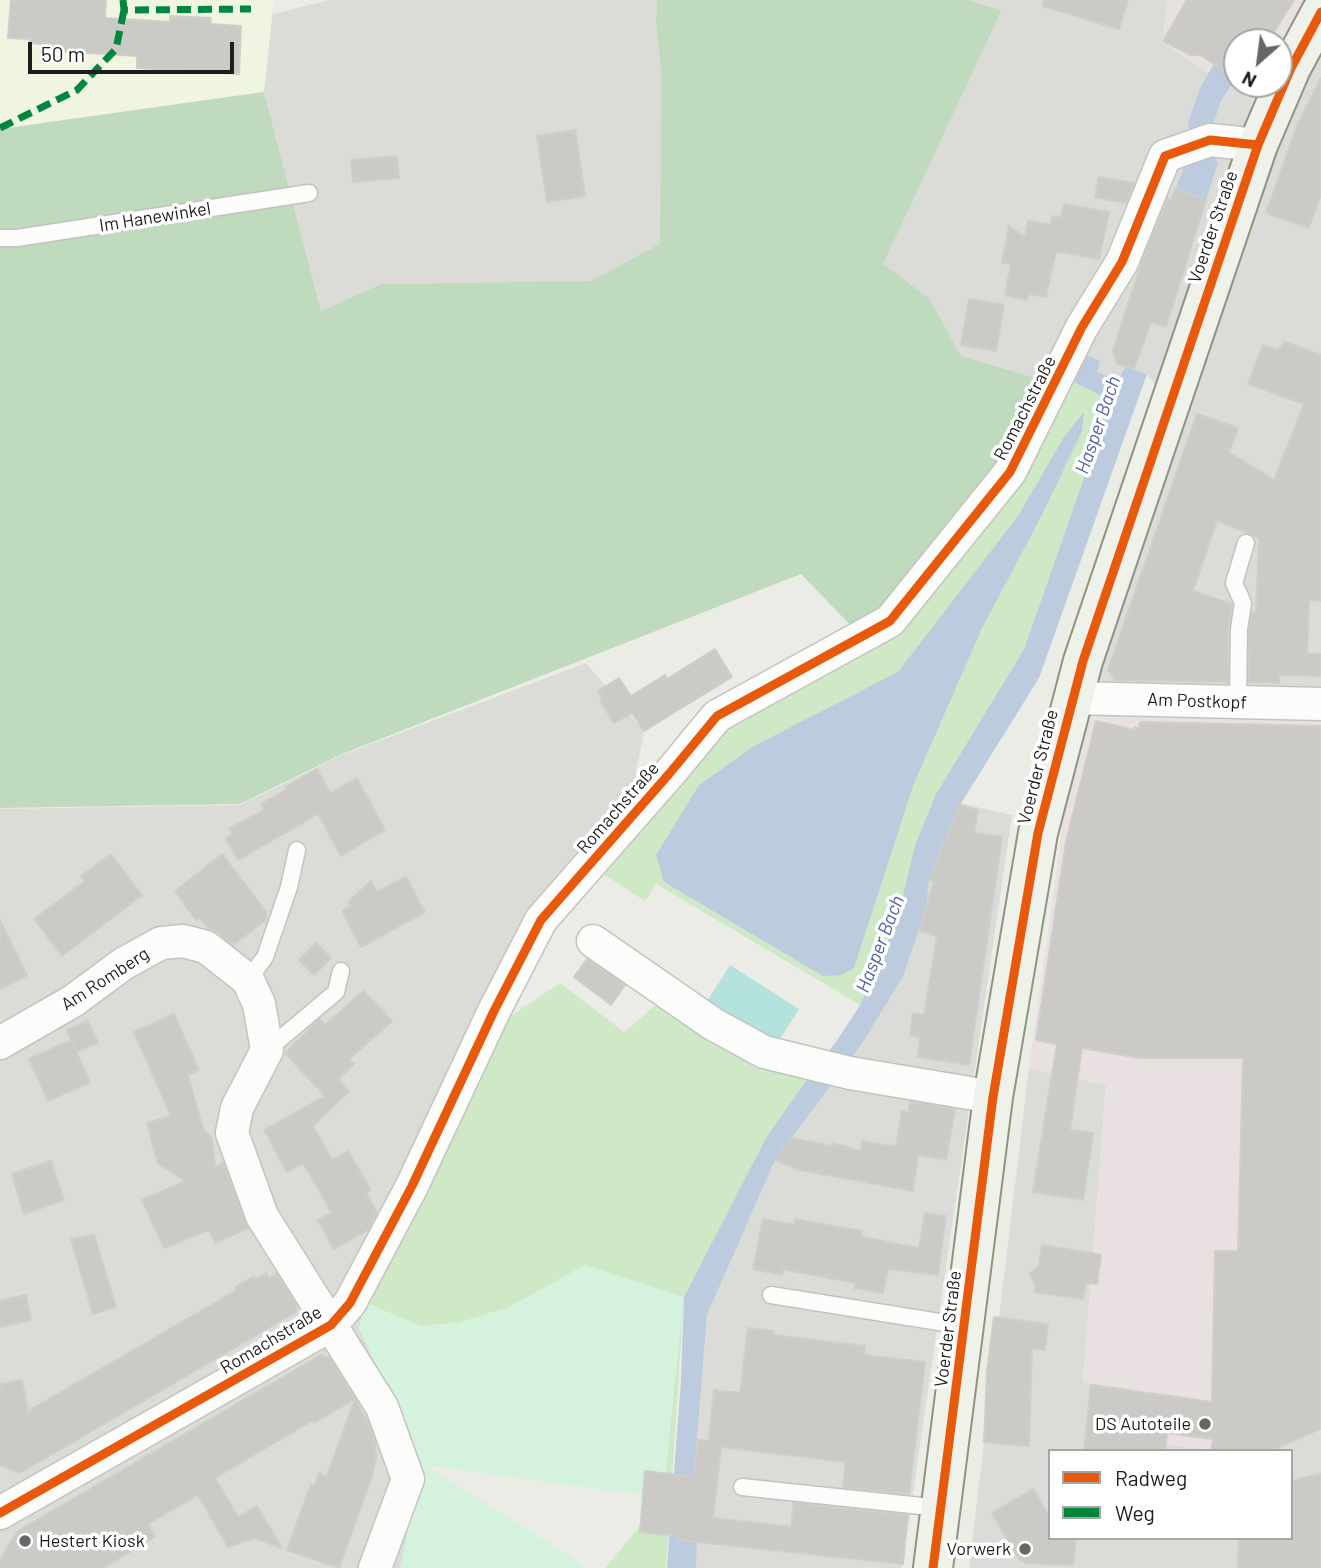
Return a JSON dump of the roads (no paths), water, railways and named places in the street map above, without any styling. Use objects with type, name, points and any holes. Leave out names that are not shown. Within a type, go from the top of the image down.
[{"type":"main road","name":"Voerder Straße","points":[[933,1568],[993,1097],[1038,833],[1072,698],[1258,145],[1291,68],[1321,12]]},
{"type":"street","name":"Romachstraße","points":[[0,1513],[331,1325],[350,1303],[412,1186],[494,1011],[541,919],[717,716],[890,621],[1010,472],[1082,327],[1122,262],[1165,156],[1199,144],[1258,145]]},
{"type":"street","name":"Am Postkopf","points":[[1072,698],[1321,704]]},
{"type":"street","name":"Am Romberg","points":[[0,1043],[73,1001],[123,964],[161,943],[183,941],[206,947],[248,979]]},
{"type":"street","points":[[593,941],[713,1024],[764,1052],[850,1073],[993,1097]]},
{"type":"street","points":[[248,979],[259,1004],[267,1050]]},
{"type":"street","name":"Romachstraße","points":[[267,1050],[237,1108],[232,1133],[262,1216],[331,1325]]},
{"type":"street","points":[[331,1325],[382,1406],[408,1479],[375,1568]]},
{"type":"lane","name":"Im Hanewinkel","points":[[0,238],[17,239],[309,193]]},
{"type":"lane","points":[[1238,702],[1239,629],[1243,603],[1234,583],[1246,543]]},
{"type":"lane","points":[[248,979],[265,957],[289,887],[297,850]]},
{"type":"lane","name":"Romachstraße","points":[[267,1050],[336,992],[341,971]]},
{"type":"lane","points":[[771,1295],[964,1326]]},
{"type":"lane","points":[[742,1487],[940,1508]]},
{"type":"place","name":"DS Autoteile","points":[[1205,1424]]},
{"type":"place","name":"Hestert Kiosk","points":[[25,1541]]},
{"type":"place","name":"Vorwerk","points":[[1025,1549]]},
{"type":"water label","name":"Hasper Bach","points":[[1098,425]]},
{"type":"water label","name":"Hasper Bach","points":[[880,944]]}]
